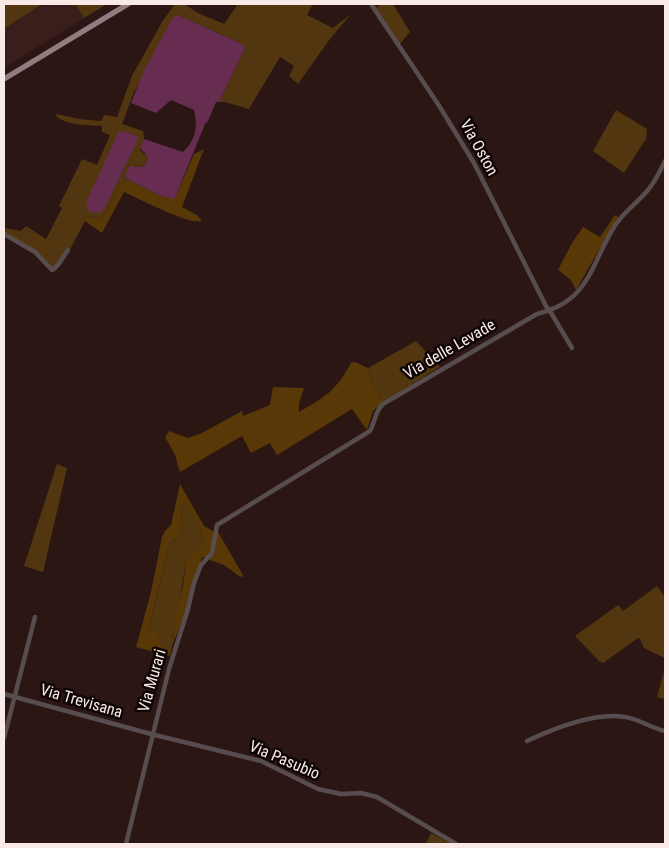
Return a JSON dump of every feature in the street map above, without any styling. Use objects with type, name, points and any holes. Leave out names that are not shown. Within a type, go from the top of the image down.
[{"type":"main road","points":[[4,79],[128,4]]},
{"type":"street","name":"Via Oston","points":[[371,4],[438,104],[474,162],[546,306],[572,348]]},
{"type":"street","name":"Via delle Levade","points":[[215,529],[217,525],[227,518],[370,431],[376,414],[383,404],[537,314],[550,311],[571,300],[580,290],[616,224],[649,189],[665,161]]},
{"type":"street","points":[[4,234],[34,252],[52,270],[68,250]]},
{"type":"street","name":"Via Murari","points":[[126,844],[169,669],[188,609],[194,582],[201,565],[212,553],[216,538],[215,529]]},
{"type":"street","points":[[4,738],[35,617]]},
{"type":"street","name":"Via Trevisana","points":[[4,694],[152,734]]},
{"type":"street","points":[[527,741],[543,734],[605,715],[627,717],[665,731]]},
{"type":"street","name":"Via Pasubio","points":[[152,734],[261,761],[318,789],[341,794],[361,792],[377,797],[456,844]]},
{"type":"shaded area","points":[[4,4],[42,4],[4,29]]},
{"type":"shaded area","points":[[42,4],[75,4],[84,18],[4,68],[4,29]]},
{"type":"shaded area","points":[[75,4],[103,4],[104,6],[84,18]]},
{"type":"shaded area","points":[[175,4],[184,4],[198,13],[224,24],[238,4],[313,4],[307,15],[333,28],[351,14],[330,39],[298,84],[289,76],[294,66],[280,57],[249,109],[219,102],[245,48],[242,44],[178,15],[134,92],[122,124],[143,131],[144,139],[140,150],[148,157],[146,164],[141,167],[134,166],[125,175],[127,179],[116,191],[102,217],[99,219],[88,216],[84,217],[85,221],[67,255],[55,272],[39,254],[4,233],[4,228],[21,231],[26,226],[46,239],[62,208],[59,206],[82,159],[97,165],[110,135],[102,132],[102,126],[66,122],[56,116],[57,114],[101,121],[104,115],[117,117],[132,76],[162,22]]},
{"type":"shaded area","points":[[381,4],[393,4],[410,32],[397,47],[373,11]]},
{"type":"shaded area","points":[[178,15],[242,44],[245,48],[219,102],[216,102],[205,124],[175,198],[172,199],[159,195],[127,179],[125,175],[130,166],[141,167],[146,164],[148,157],[140,148],[144,139],[183,152],[191,143],[195,132],[194,110],[171,100],[156,113],[131,103],[143,73],[172,19]]},
{"type":"shaded area","points":[[616,110],[647,129],[646,139],[624,173],[593,151]]},
{"type":"shaded area","points":[[121,131],[137,136],[138,139],[106,205],[100,213],[90,212],[86,206],[89,196],[118,133]]},
{"type":"shaded area","points":[[204,149],[182,207],[197,215],[202,221],[176,216],[124,192],[102,233],[85,221],[84,217],[88,216],[99,219],[102,217],[116,191],[127,179],[159,195],[175,198],[194,154]]},
{"type":"shaded area","points":[[615,215],[618,217],[576,290],[571,280],[558,270],[572,243],[583,227],[600,237]]},
{"type":"shaded area","points":[[416,341],[440,367],[383,402],[370,378],[368,368]]},
{"type":"shaded area","points":[[355,362],[368,368],[370,378],[383,402],[373,411],[367,430],[352,409],[277,455],[270,443],[251,453],[242,436],[180,472],[175,455],[165,437],[169,431],[188,438],[200,434],[242,411],[243,416],[270,405],[273,387],[304,388],[299,403],[299,412],[335,387],[351,363]]},
{"type":"shaded area","points":[[57,464],[67,468],[43,572],[24,566]]},
{"type":"shaded area","points":[[180,484],[204,526],[213,531],[217,530],[244,577],[239,576],[224,565],[202,557],[185,616],[173,643],[175,618],[186,562],[191,553],[204,541],[200,526],[184,502],[181,508],[182,525],[178,537],[170,542],[149,628],[160,639],[161,654],[136,647],[151,592],[162,537],[171,525]]},
{"type":"shaded area","points":[[185,502],[200,526],[204,541],[186,562],[170,656],[161,654],[160,639],[149,629],[170,542],[177,538],[182,525],[181,508]]},
{"type":"shaded area","points":[[657,586],[665,597],[665,658],[644,648],[638,638],[603,663],[575,636],[618,605],[623,611]]},
{"type":"shaded area","points":[[665,668],[665,699],[657,697]]},
{"type":"shaded area","points":[[431,833],[451,844],[426,844]]}]
